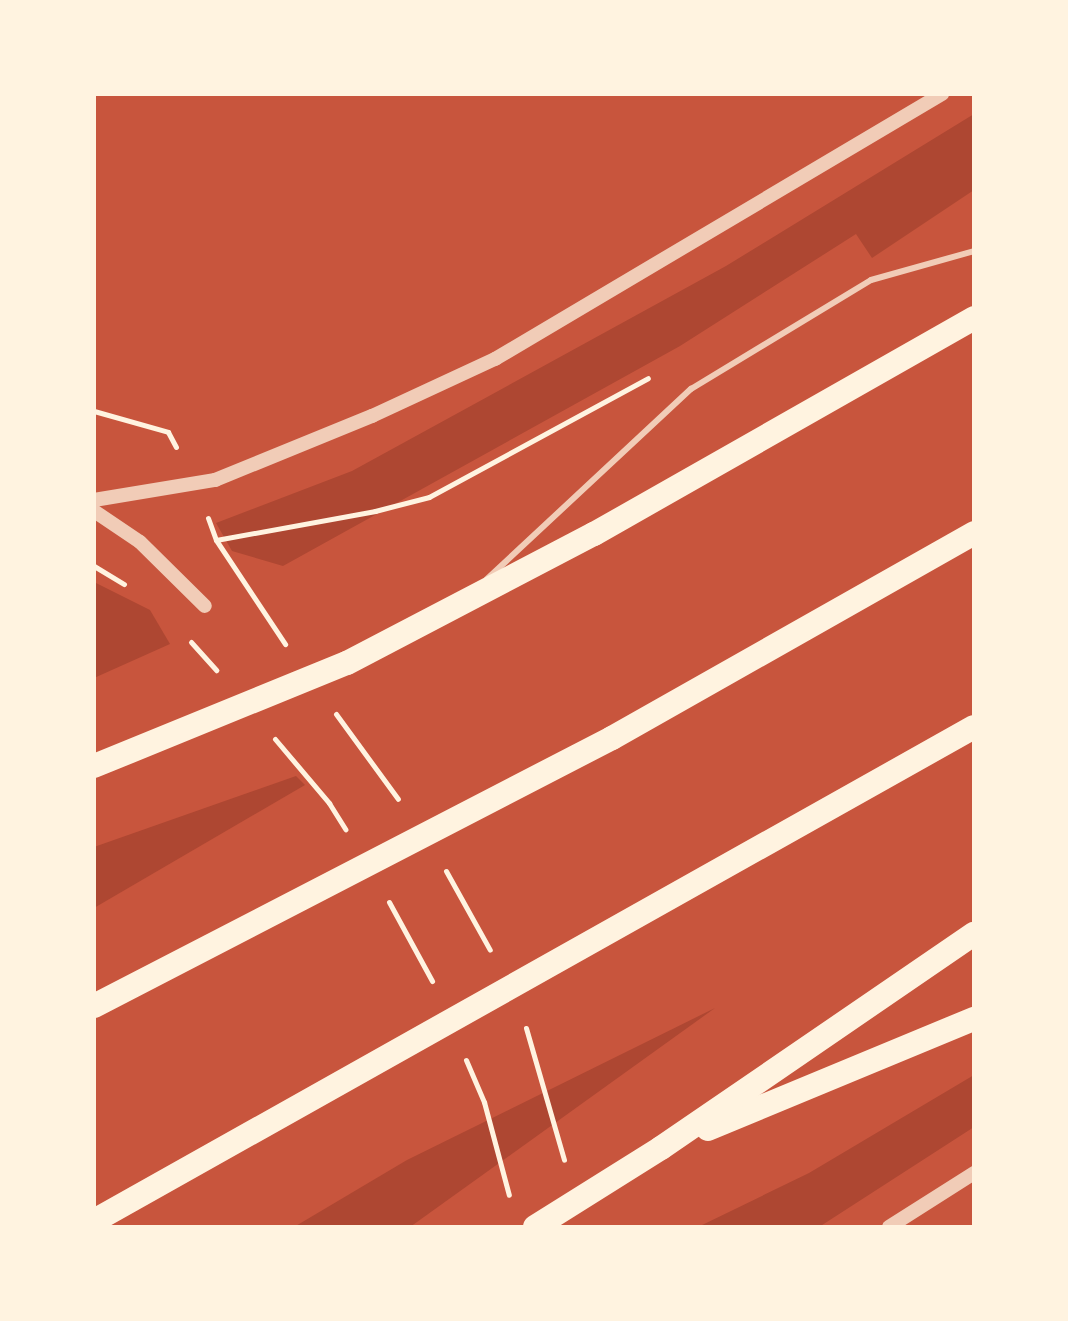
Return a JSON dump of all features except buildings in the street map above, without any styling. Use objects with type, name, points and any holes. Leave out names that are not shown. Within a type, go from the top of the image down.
[{"type":"highway","points":[[94,766],[185,732],[347,663],[633,512],[974,318]]},
{"type":"highway","points":[[94,1006],[612,738],[974,533]]},
{"type":"highway","points":[[94,1221],[974,727]]},
{"type":"highway","points":[[535,1227],[661,1148],[974,934]]},
{"type":"highway","points":[[661,1148],[974,1019]]},
{"type":"street","points":[[94,500],[196,485],[372,416],[495,359],[942,94]]},
{"type":"street","points":[[94,511],[140,542],[205,606]]},
{"type":"street","points":[[889,1227],[974,1173]]},
{"type":"lane","points":[[462,602],[691,389],[871,280],[974,251]]},
{"type":"path","points":[[94,411],[168,432],[196,485],[216,540],[375,511],[429,497],[660,371]]},
{"type":"shaded area","points":[[974,114],[974,190],[872,258],[856,234],[680,346],[283,566],[232,551],[216,523],[352,471],[726,266]]},
{"type":"shaded area","points":[[94,582],[150,610],[170,644],[94,678]]},
{"type":"shaded area","points":[[296,776],[305,785],[94,908],[94,847]]},
{"type":"shaded area","points":[[715,1008],[410,1227],[294,1227],[407,1160]]},
{"type":"shaded area","points":[[974,1075],[974,1127],[819,1227],[698,1227],[809,1173]]}]
